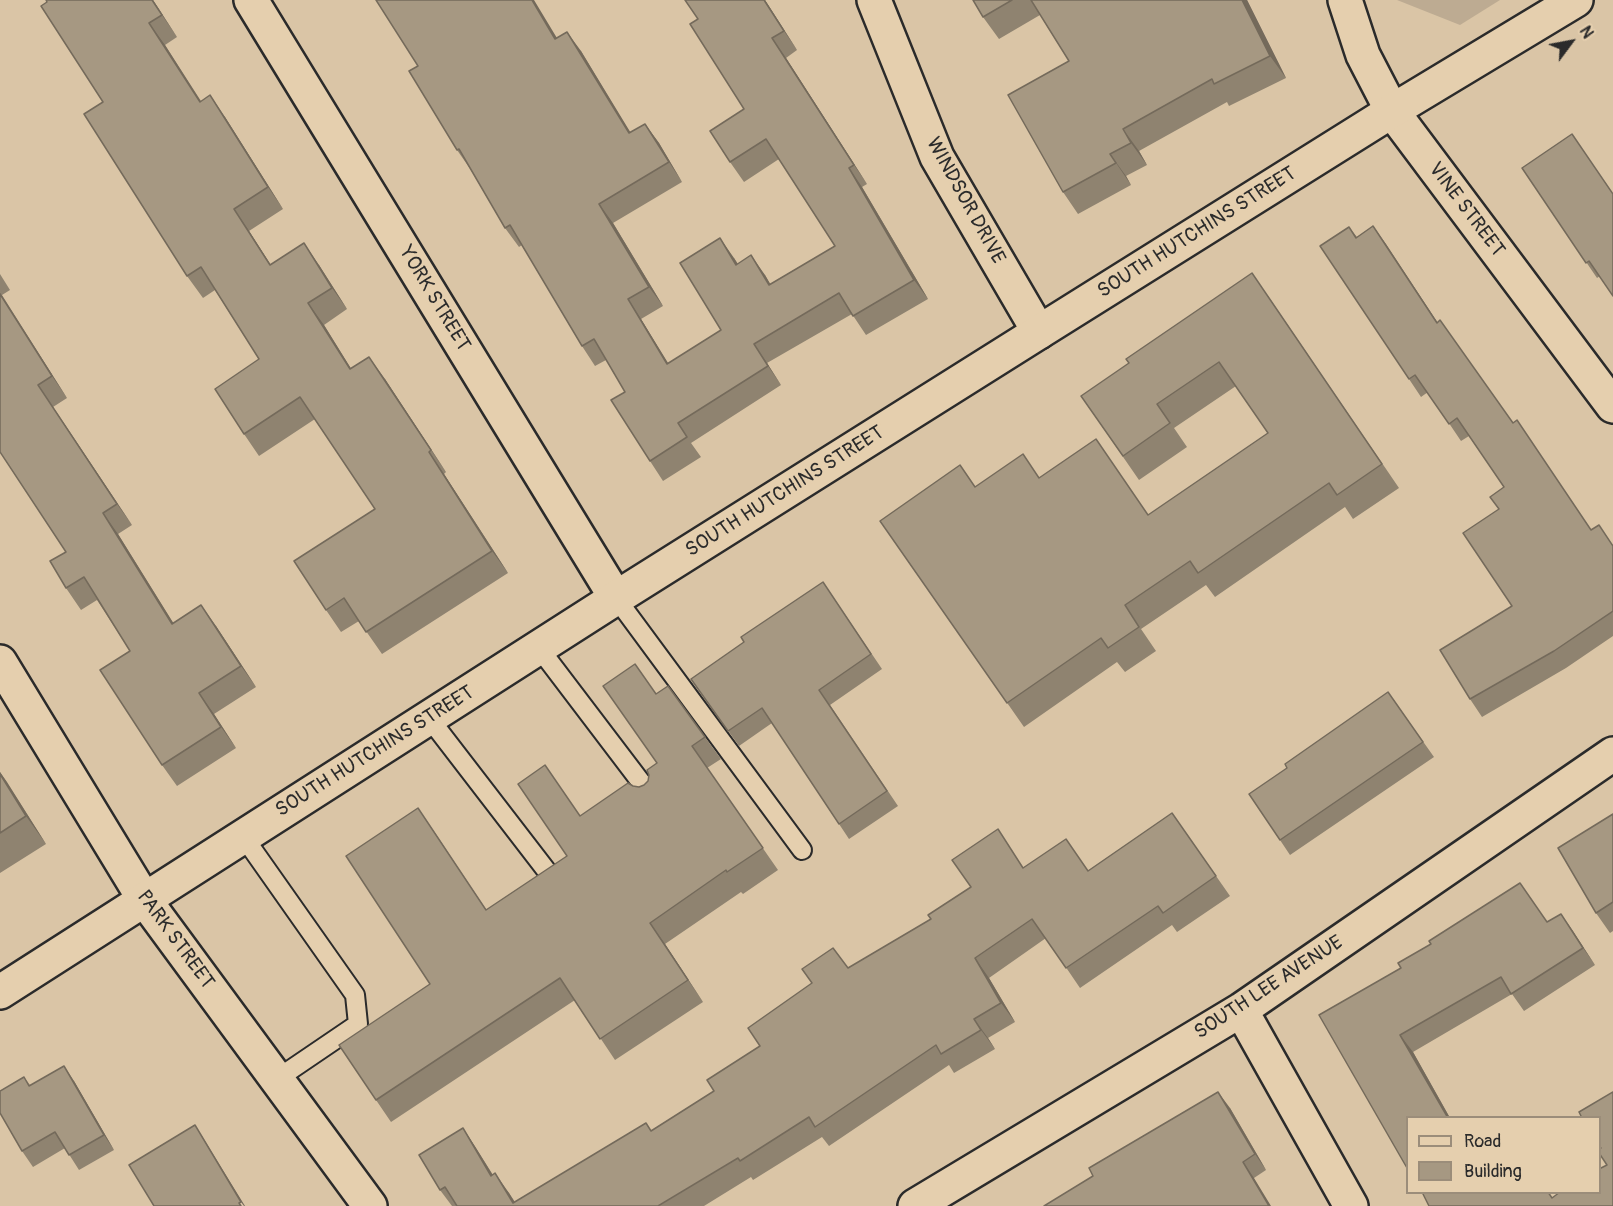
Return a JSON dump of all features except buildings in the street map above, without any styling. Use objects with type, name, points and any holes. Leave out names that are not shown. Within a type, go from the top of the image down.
[{"type":"street","name":"YORK STREET","points":[[251,0],[616,598]]},
{"type":"street","name":"WINDSOR DRIVE","points":[[874,0],[937,157],[1039,332]]},
{"type":"street","name":"VINE STREET","points":[[1345,0],[1363,55],[1392,111],[1613,406]]},
{"type":"street","name":"SOUTH HUTCHINS STREET","points":[[0,992],[616,598],[1392,111],[1576,0]]},
{"type":"street","name":"PARK STREET","points":[[0,662],[144,899],[370,1206]]},
{"type":"street","name":"SOUTH LEE AVENUE","points":[[915,1206],[1241,1010],[1613,754]]},
{"type":"street","points":[[1241,1010],[1351,1206]]},
{"type":"lane","points":[[616,598],[802,850]]},
{"type":"lane","points":[[539,648],[653,798]]},
{"type":"lane","points":[[429,718],[546,870]]},
{"type":"lane","points":[[243,836],[355,995],[358,1024],[277,1079]]},
{"type":"shaded area","points":[[1397,0],[1500,0],[1460,25]]}]
